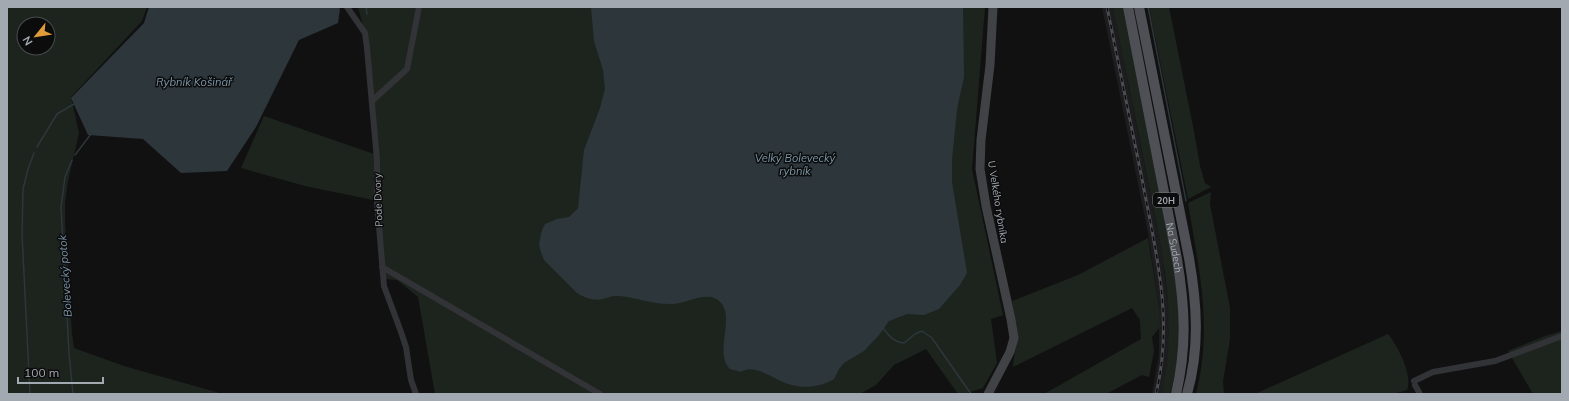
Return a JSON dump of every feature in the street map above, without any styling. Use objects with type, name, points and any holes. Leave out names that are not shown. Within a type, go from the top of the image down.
[{"type":"main road","name":"Na Sudech","points":[[1128,7],[1178,259],[1183,296],[1185,324],[1184,346],[1182,368],[1176,394]]},
{"type":"main road","name":"Na Sudech","points":[[1139,7],[1195,295],[1196,345],[1187,394]]},
{"type":"street","name":"Pode Dvory","points":[[347,7],[365,33],[377,160],[378,202],[384,286],[406,347],[411,380],[416,394]]},
{"type":"street","points":[[372,101],[407,68],[419,7]]},
{"type":"street","name":"U Velkého rybníka","points":[[988,394],[1010,352],[1014,338],[1011,318],[986,206],[980,169],[981,140],[990,65],[993,7]]},
{"type":"street","points":[[382,267],[600,394]]},
{"type":"street","points":[[1420,394],[1414,383],[1433,372],[1495,361],[1562,336]]},
{"type":"shaded area","points":[[7,7],[147,7],[142,21],[71,97],[79,133],[68,181],[65,203],[65,223],[74,348],[124,366],[223,394],[7,394]]},
{"type":"shaded area","points":[[358,7],[612,7],[603,70],[605,80],[623,79],[580,195],[578,208],[573,214],[927,7],[985,7],[972,169],[1003,315],[991,319],[997,363],[983,388],[964,394],[958,394],[926,349],[894,365],[876,385],[860,394],[435,394],[418,297],[397,280],[385,279],[376,200],[305,186],[241,168],[264,116],[374,154],[365,33]]},
{"type":"shaded area","points":[[1102,7],[1113,7],[1162,253],[1169,310],[1169,348],[1165,380],[1161,394],[1152,394],[1159,354],[1159,306],[1148,233]]},
{"type":"shaded area","points":[[1113,7],[1124,8],[1178,290],[1179,343],[1174,381],[1170,394],[1161,394],[1169,340],[1169,312],[1163,258]]},
{"type":"shaded area","points":[[1149,7],[1169,7],[1200,166],[1205,183],[1211,187],[1188,199]]},
{"type":"shaded area","points":[[1211,192],[1210,204],[1230,308],[1230,339],[1223,381],[1224,394],[1196,394],[1201,369],[1204,322],[1200,275],[1188,203]]},
{"type":"shaded area","points":[[1148,238],[1159,307],[1160,327],[1152,337],[1154,351],[1149,377],[1142,375],[1106,394],[1044,394],[1141,339],[1140,320],[1132,308],[1013,367],[1017,337],[1012,301],[1078,275]]},
{"type":"shaded area","points":[[1562,331],[1562,394],[1533,394],[1508,351],[1545,336]]},
{"type":"shaded area","points":[[1388,334],[1404,361],[1408,377],[1407,390],[1393,394],[1255,394]]},
{"type":"water","name":"Rybník Košinář","points":[[149,7],[338,7],[340,9],[338,23],[299,40],[256,127],[227,171],[181,173],[143,139],[88,135],[71,98],[144,23]]},
{"type":"water","name":"Velký Bolevecký rybník","points":[[591,7],[963,7],[964,77],[957,109],[952,160],[952,182],[967,273],[960,285],[939,309],[924,315],[907,314],[889,321],[879,335],[864,351],[844,363],[834,379],[820,385],[809,387],[786,383],[753,369],[741,372],[730,369],[724,354],[726,328],[725,311],[722,304],[717,299],[705,297],[679,303],[666,304],[616,296],[600,300],[586,298],[577,293],[544,260],[539,244],[545,224],[557,219],[569,217],[578,208],[584,150],[600,108],[605,89],[603,70],[594,41]]},
{"type":"waterway","points":[[366,7],[367,14]]},
{"type":"waterway","points":[[1148,7],[1186,201]]},
{"type":"waterway","points":[[37,147],[57,114],[74,104]]},
{"type":"waterway","name":"Bolevecký potok","points":[[75,155],[91,134]]},
{"type":"waterway","points":[[30,394],[22,234],[23,189],[34,153]]},
{"type":"waterway","name":"Bolevecký potok","points":[[72,160],[65,177],[61,207],[69,353],[73,394]]},
{"type":"waterway","points":[[883,328],[892,338],[904,343],[915,334],[922,331],[932,338],[971,394]]},
{"type":"railway","points":[[1107,7],[1153,233],[1161,286],[1163,339],[1161,366],[1156,394]]}]
